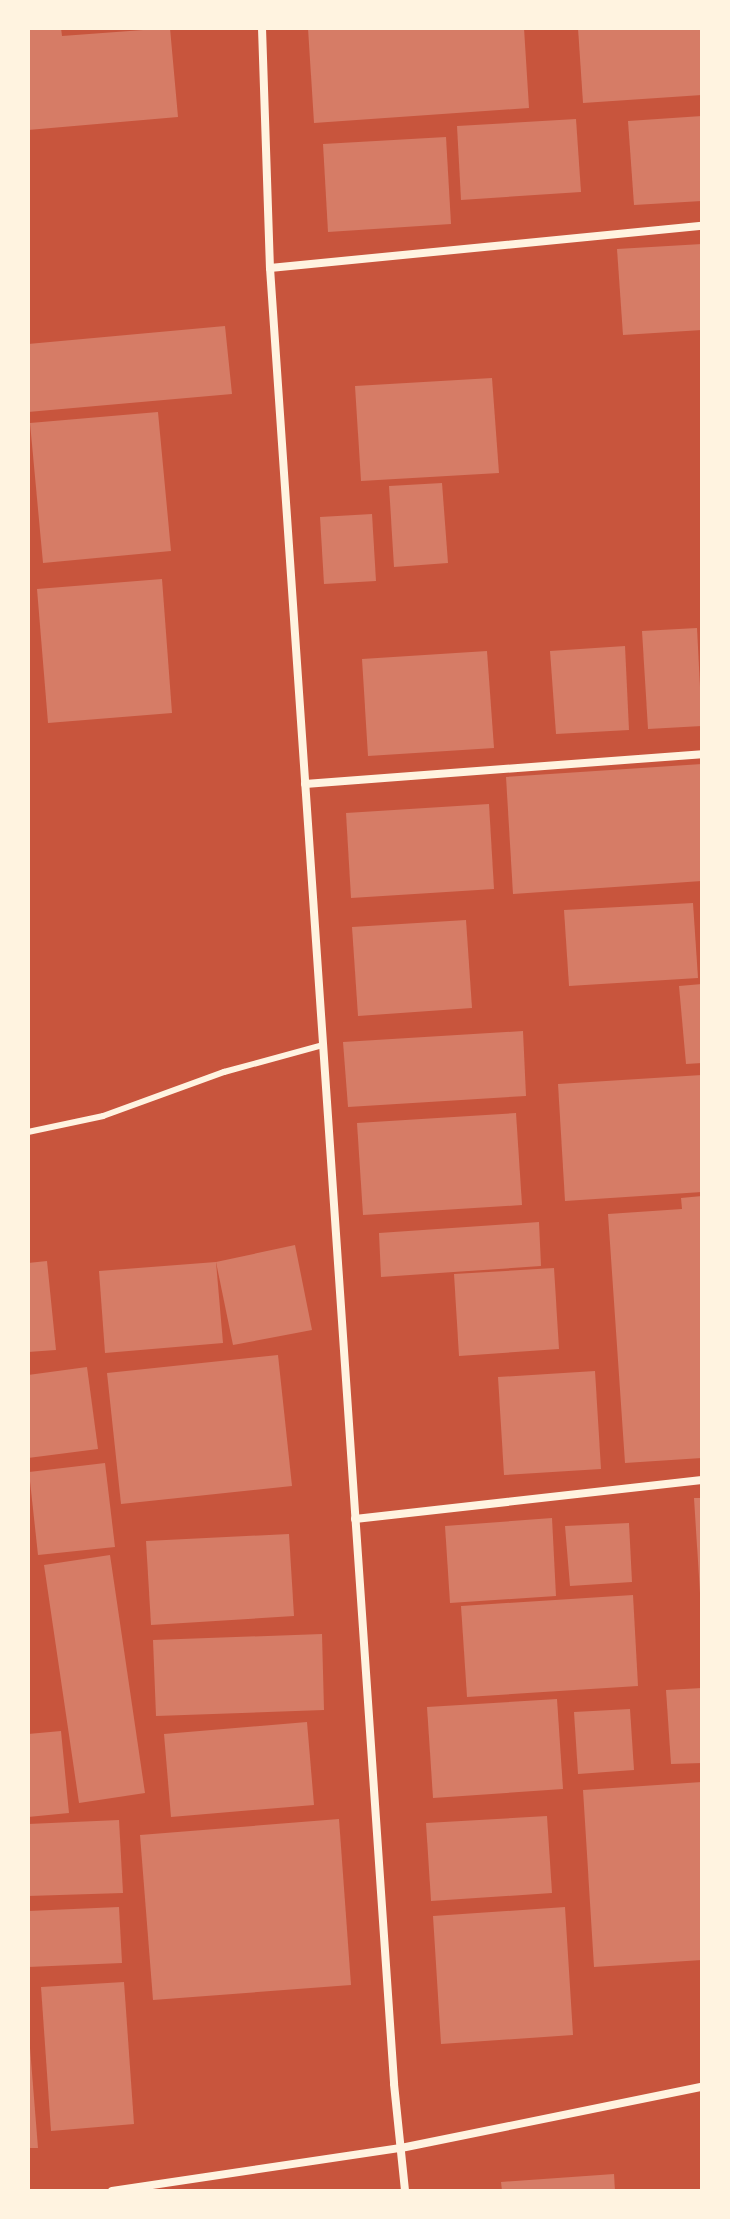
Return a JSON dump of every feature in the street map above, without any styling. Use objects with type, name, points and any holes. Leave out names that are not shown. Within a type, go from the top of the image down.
[{"type":"street","points":[[262,28],[270,268],[393,2069],[405,2191]]},
{"type":"street","points":[[270,268],[702,226]]},
{"type":"street","points":[[305,784],[702,754]]},
{"type":"street","points":[[355,1519],[702,1480]]},
{"type":"street","points":[[112,2191],[401,2148],[702,2087]]},
{"type":"lane","points":[[28,1132],[103,1116],[224,1072],[323,1045]]},
{"type":"building","points":[[28,28],[61,28],[62,36],[170,28],[178,117],[28,130]]},
{"type":"building","points":[[308,28],[524,28],[529,108],[314,123]]},
{"type":"building","points":[[578,28],[702,28],[702,95],[583,103]]},
{"type":"building","points":[[702,116],[702,201],[634,205],[628,121]]},
{"type":"building","points":[[576,119],[581,192],[461,200],[457,126]]},
{"type":"building","points":[[446,137],[451,224],[328,232],[323,144]]},
{"type":"building","points":[[702,244],[702,330],[623,335],[617,249]]},
{"type":"building","points":[[225,326],[232,394],[28,412],[28,344]]},
{"type":"building","points":[[492,378],[499,473],[361,481],[355,386]]},
{"type":"building","points":[[158,412],[171,551],[43,563],[30,423]]},
{"type":"building","points":[[442,483],[448,563],[394,567],[389,486]]},
{"type":"building","points":[[372,514],[376,581],[324,584],[320,517]]},
{"type":"building","points":[[162,579],[172,713],[48,723],[37,589]]},
{"type":"building","points":[[697,628],[702,726],[648,729],[642,631]]},
{"type":"building","points":[[625,646],[629,730],[556,734],[550,651]]},
{"type":"building","points":[[487,651],[494,748],[368,756],[362,659]]},
{"type":"building","points":[[702,764],[702,881],[513,894],[506,777]]},
{"type":"building","points":[[489,804],[494,889],[351,898],[346,813]]},
{"type":"building","points":[[693,903],[698,978],[569,986],[564,910]]},
{"type":"building","points":[[466,920],[472,1008],[358,1016],[352,927]]},
{"type":"building","points":[[702,984],[702,1063],[686,1064],[679,986]]},
{"type":"building","points":[[523,1031],[526,1096],[348,1107],[343,1042]]},
{"type":"building","points":[[702,1075],[702,1192],[565,1201],[558,1084]]},
{"type":"building","points":[[516,1113],[522,1205],[363,1215],[357,1123]]},
{"type":"building","points":[[702,1196],[702,1458],[625,1463],[608,1214],[682,1209],[681,1198]]},
{"type":"building","points":[[539,1222],[541,1266],[381,1277],[379,1233]]},
{"type":"building","points":[[295,1245],[312,1330],[233,1345],[216,1262]]},
{"type":"building","points":[[47,1261],[56,1350],[28,1352],[28,1263]]},
{"type":"building","points":[[216,1262],[223,1343],[105,1353],[99,1271]]},
{"type":"building","points":[[554,1268],[559,1349],[459,1356],[454,1274]]},
{"type":"building","points":[[278,1355],[292,1486],[121,1504],[107,1373]]},
{"type":"building","points":[[87,1367],[98,1449],[28,1458],[28,1375]]},
{"type":"building","points":[[595,1371],[601,1469],[504,1475],[498,1377]]},
{"type":"building","points":[[105,1463],[115,1547],[38,1555],[29,1472]]},
{"type":"building","points":[[694,1498],[702,1498],[700,1593]]},
{"type":"building","points":[[552,1518],[556,1596],[450,1603],[445,1526]]},
{"type":"building","points":[[629,1523],[632,1582],[570,1586],[565,1526]]},
{"type":"building","points":[[289,1534],[294,1616],[151,1625],[146,1541]]},
{"type":"building","points":[[110,1555],[145,1793],[79,1803],[44,1565]]},
{"type":"building","points":[[633,1595],[638,1686],[467,1697],[461,1606]]},
{"type":"building","points":[[322,1634],[324,1710],[156,1716],[153,1640]]},
{"type":"building","points":[[702,1688],[702,1763],[671,1764],[666,1690]]},
{"type":"building","points":[[557,1699],[563,1789],[433,1798],[427,1707]]},
{"type":"building","points":[[630,1709],[634,1770],[578,1774],[574,1712]]},
{"type":"building","points":[[307,1722],[314,1805],[171,1817],[164,1734]]},
{"type":"building","points":[[61,1731],[69,1813],[28,1817],[28,1734]]},
{"type":"building","points":[[702,1782],[702,1960],[594,1967],[583,1790]]},
{"type":"building","points":[[547,1816],[552,1893],[431,1901],[426,1823]]},
{"type":"building","points":[[339,1819],[351,1985],[153,2000],[140,1835]]},
{"type":"building","points":[[119,1820],[123,1893],[28,1896],[28,1824]]},
{"type":"building","points":[[119,1907],[122,1963],[28,1967],[28,1911]]},
{"type":"building","points":[[565,1907],[573,2035],[441,2044],[433,1916]]},
{"type":"building","points":[[124,1982],[134,2124],[51,2131],[41,1987]]},
{"type":"building","points":[[28,2023],[38,2148],[28,2148]]},
{"type":"building","points":[[614,2174],[615,2191],[502,2191],[501,2182]]}]
